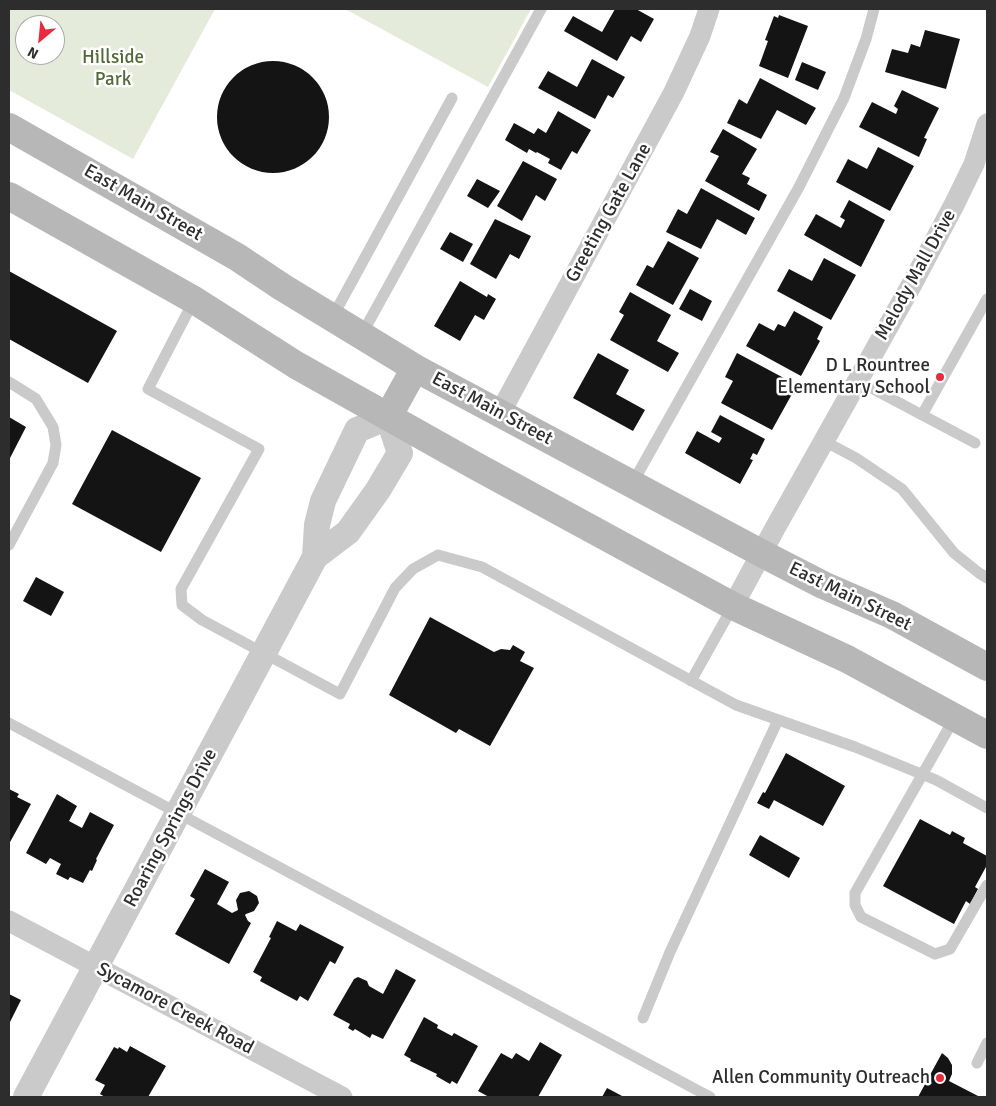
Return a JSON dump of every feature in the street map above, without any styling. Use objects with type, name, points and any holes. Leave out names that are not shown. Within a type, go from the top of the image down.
[{"type":"main road","name":"East Main Street","points":[[9,127],[237,257],[282,287],[416,368],[761,553],[823,585],[892,615],[987,667]]},
{"type":"main road","points":[[9,196],[194,300],[296,365],[388,417],[733,606],[847,659],[987,735]]},
{"type":"main road","points":[[388,417],[416,368]]},
{"type":"street","name":"Greeting Gate Lane","points":[[500,413],[674,92],[700,36],[709,9]]},
{"type":"street","name":"Melody Mall Drive","points":[[733,606],[955,203],[974,164],[987,124]]},
{"type":"street","name":"Roaring Springs Drive","points":[[26,1097],[97,968],[315,557],[317,526],[323,501],[357,430],[388,417],[400,453],[378,490],[348,532],[315,557]]},
{"type":"street","name":"Sycamore Creek Road","points":[[9,921],[342,1097]]},
{"type":"lane","points":[[362,336],[541,9]]},
{"type":"lane","points":[[632,484],[799,187],[844,98],[866,39],[874,9]]},
{"type":"lane","points":[[332,318],[452,98]]},
{"type":"lane","points":[[922,415],[987,299]]},
{"type":"lane","points":[[194,300],[148,389],[259,449],[181,589],[182,605],[202,620],[340,694],[395,588],[413,569],[438,555],[482,567],[736,706],[854,747],[936,780],[987,808]]},
{"type":"lane","points":[[858,381],[975,444]]},
{"type":"lane","points":[[9,382],[36,399],[53,428],[56,445],[53,463],[9,545]]},
{"type":"lane","points":[[824,441],[856,458],[902,489],[954,553],[987,578]]},
{"type":"lane","points":[[692,681],[733,606]]},
{"type":"lane","points":[[955,717],[855,893],[855,905],[861,917],[935,954],[950,949],[987,885]]},
{"type":"lane","points":[[643,1018],[670,952],[778,720]]},
{"type":"lane","points":[[9,723],[710,1097]]},
{"type":"lane","points":[[977,1063],[987,1043]]},
{"type":"green space","name":"Hillside Park","points":[[9,9],[215,9],[133,159],[9,90]]},
{"type":"green space","points":[[345,9],[531,9],[488,87]]},
{"type":"building","points":[[615,9],[636,9],[654,19],[641,42],[631,36],[617,61],[564,31],[573,16],[602,32]]},
{"type":"building","points":[[779,15],[808,26],[788,78],[759,66],[768,41],[765,40],[774,16],[778,18]]},
{"type":"building","points":[[925,30],[960,39],[946,89],[885,72],[892,49],[908,53],[911,44],[920,47]]},
{"type":"building","points":[[592,59],[625,77],[613,98],[608,95],[595,119],[538,88],[548,71],[577,87]]},
{"type":"building","points":[[273,61],[294,65],[312,78],[325,96],[329,117],[325,138],[312,156],[294,169],[273,173],[252,169],[234,156],[221,138],[217,117],[221,96],[234,78],[252,65]]},
{"type":"building","points":[[802,62],[826,72],[818,90],[795,80]]},
{"type":"building","points":[[760,78],[816,108],[806,125],[777,110],[761,139],[727,123],[739,99],[747,104]]},
{"type":"building","points":[[902,90],[939,108],[924,138],[927,139],[919,157],[859,127],[872,102],[896,114],[898,109],[894,106]]},
{"type":"building","points":[[558,111],[591,130],[577,154],[572,151],[561,170],[548,163],[550,159],[537,152],[529,149],[527,153],[505,140],[514,123],[534,134],[538,128],[546,133]]},
{"type":"building","points":[[723,129],[757,149],[742,174],[750,178],[747,184],[767,195],[759,211],[705,181],[719,156],[710,152]]},
{"type":"building","points":[[878,147],[914,166],[890,211],[836,182],[848,159],[867,169]]},
{"type":"building","points":[[523,161],[557,179],[545,201],[536,195],[522,221],[497,206]]},
{"type":"building","points":[[477,179],[500,191],[488,208],[467,196]]},
{"type":"building","points":[[701,188],[755,218],[746,235],[717,219],[701,249],[666,232],[678,209],[687,214]]},
{"type":"building","points":[[849,200],[885,220],[861,267],[804,235],[816,214],[841,228],[845,220],[840,217]]},
{"type":"building","points":[[495,219],[531,236],[519,259],[510,254],[496,279],[470,264]]},
{"type":"building","points":[[450,232],[473,244],[463,262],[440,249]]},
{"type":"building","points":[[668,241],[699,258],[673,305],[636,285],[647,265],[653,268]]},
{"type":"building","points":[[824,258],[856,275],[831,320],[777,291],[789,269],[812,281]]},
{"type":"building","points":[[9,271],[117,331],[88,383],[9,339]]},
{"type":"building","points":[[460,281],[487,297],[488,294],[496,299],[484,320],[475,315],[460,341],[434,326]]},
{"type":"building","points":[[690,289],[712,301],[702,321],[679,309]]},
{"type":"building","points":[[630,292],[671,315],[657,341],[679,353],[668,372],[610,340],[624,315],[619,312]]},
{"type":"building","points":[[794,311],[823,327],[817,339],[820,341],[801,376],[746,346],[759,323],[774,331],[778,324],[785,327]]},
{"type":"building","points":[[598,353],[629,370],[616,394],[645,410],[633,431],[573,398]]},
{"type":"building","points":[[737,353],[797,385],[772,430],[721,403],[733,381],[725,377]]},
{"type":"building","points":[[720,415],[765,439],[757,455],[753,453],[750,459],[753,460],[740,484],[685,453],[697,431],[719,443],[722,438],[711,432]]},
{"type":"building","points":[[9,417],[26,427],[9,460]]},
{"type":"building","points":[[112,430],[201,478],[161,552],[72,504]]},
{"type":"building","points":[[36,577],[64,592],[51,616],[23,601]]},
{"type":"building","points":[[430,617],[494,652],[501,649],[510,650],[513,645],[525,652],[520,661],[534,668],[490,746],[459,729],[456,733],[389,695]]},
{"type":"building","points":[[786,753],[845,786],[823,826],[774,800],[769,809],[757,803],[763,792],[765,793]]},
{"type":"building","points":[[9,789],[19,794],[17,797],[31,804],[9,844]]},
{"type":"building","points":[[57,794],[77,806],[69,821],[82,828],[90,812],[114,825],[96,859],[92,871],[90,870],[83,883],[70,877],[68,880],[56,874],[61,864],[50,858],[46,864],[26,853]]},
{"type":"building","points":[[920,819],[950,835],[952,831],[965,838],[963,843],[987,856],[987,865],[975,887],[978,889],[970,904],[966,901],[954,924],[883,886]]},
{"type":"building","points":[[760,835],[800,858],[789,878],[749,855]]},
{"type":"building","points":[[205,869],[229,882],[217,904],[232,913],[238,910],[236,900],[240,893],[249,891],[257,896],[259,903],[254,911],[245,915],[251,923],[229,964],[175,934],[195,899],[190,896]]},
{"type":"building","points":[[277,921],[296,931],[300,924],[344,947],[335,964],[330,961],[308,1001],[300,996],[297,1001],[260,981],[262,977],[253,972],[271,938],[269,937]]},
{"type":"building","points":[[396,969],[416,980],[383,1039],[372,1034],[370,1038],[355,1029],[353,1031],[348,1028],[350,1024],[333,1015],[354,979],[358,977],[367,981],[369,986],[383,994]]},
{"type":"building","points":[[9,994],[21,1000],[9,1024]]},
{"type":"building","points":[[424,1017],[438,1025],[437,1028],[452,1036],[454,1033],[478,1046],[457,1084],[452,1081],[450,1084],[436,1076],[437,1074],[410,1061],[411,1059],[404,1055]]},
{"type":"building","points":[[540,1042],[562,1055],[538,1097],[489,1097],[478,1091],[501,1053],[512,1059],[516,1053],[529,1061]]},
{"type":"building","points":[[130,1046],[166,1066],[148,1097],[105,1097],[100,1094],[105,1085],[95,1080],[114,1047],[118,1049],[119,1047],[127,1052]]},
{"type":"building","name":"Allen Community Outreach","points":[[942,1053],[952,1065],[952,1074],[949,1081],[980,1097],[918,1097]]},
{"type":"building","points":[[607,1088],[624,1097],[602,1097]]},
{"type":"place","name":"D L Rountree Elementary School","points":[[940,377]]},
{"type":"place","name":"Allen Community Outreach","points":[[940,1078]]}]
